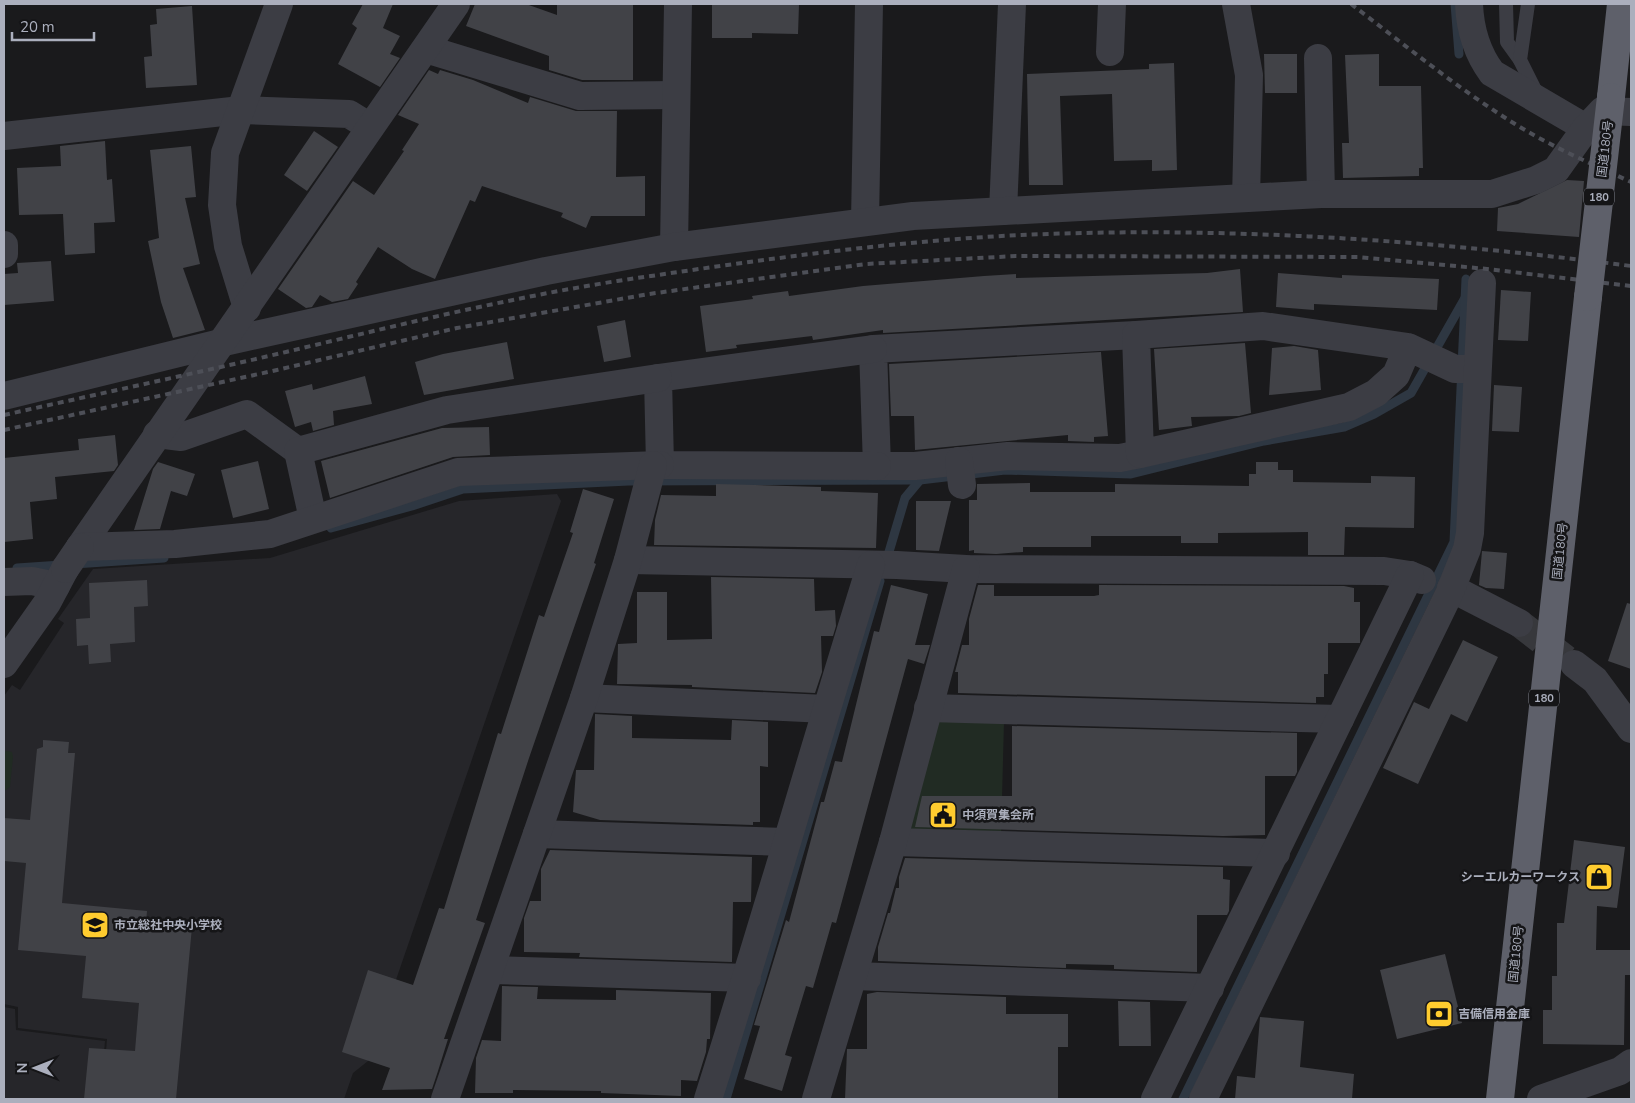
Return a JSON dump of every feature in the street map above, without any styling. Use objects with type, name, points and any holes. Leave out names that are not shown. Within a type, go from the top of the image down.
[{"type":"highway","name":"国道180号","points":[[1500,1099],[1588,297],[1621,104],[1621,4]]},
{"type":"street","points":[[247,308],[228,246],[222,205],[225,153],[279,4]]},
{"type":"street","points":[[4,664],[47,603],[69,564],[157,434],[224,342],[456,4]]},
{"type":"street","points":[[674,247],[678,4]]},
{"type":"street","points":[[864,221],[869,4]]},
{"type":"street","points":[[1003,211],[1012,4]]},
{"type":"street","points":[[1110,52],[1112,4]]},
{"type":"street","points":[[1236,4],[1249,75],[1246,198]]},
{"type":"street","points":[[1469,4],[1469,18],[1485,64],[1492,73],[1586,128]]},
{"type":"street","points":[[426,49],[580,96],[676,96]]},
{"type":"street","points":[[1318,58],[1321,194]]},
{"type":"street","points":[[4,396],[224,342],[546,271],[674,247],[864,221],[1003,211],[1321,194],[1492,194],[1536,180],[1556,170],[1586,128],[1602,111],[1621,104]]},
{"type":"street","points":[[4,136],[241,110],[349,114],[370,128]]},
{"type":"street","points":[[4,245],[4,254]]},
{"type":"street","points":[[1203,1099],[1372,756],[1452,588],[1467,549],[1470,533],[1445,361],[1482,283]]},
{"type":"street","points":[[298,451],[447,410],[658,378],[873,349],[1136,335],[1262,326],[1445,361]]},
{"type":"street","points":[[1136,335],[1140,454]]},
{"type":"street","points":[[873,349],[877,466]]},
{"type":"street","points":[[4,582],[32,582],[69,564],[175,544],[270,534],[458,472],[653,473],[915,466],[960,473],[1008,456],[1120,458],[1349,407],[1376,393],[1396,375],[1445,361]]},
{"type":"street","points":[[445,1099],[492,970],[584,698],[628,560],[653,473],[658,378]]},
{"type":"street","points":[[157,434],[180,437],[247,414],[298,451],[313,519]]},
{"type":"street","points":[[628,560],[884,565],[966,569],[1384,571],[1416,578],[1340,719],[1156,1099]]},
{"type":"street","points":[[708,1099],[747,978],[785,842],[826,709],[884,565]]},
{"type":"street","points":[[816,1099],[893,842],[966,569]]},
{"type":"street","points":[[1452,588],[1519,623]]},
{"type":"street","points":[[1574,664],[1595,680],[1631,725]]},
{"type":"street","points":[[584,698],[826,709]]},
{"type":"street","points":[[928,708],[1340,719]]},
{"type":"street","points":[[537,834],[785,842]]},
{"type":"street","points":[[893,842],[1276,853]]},
{"type":"street","points":[[492,970],[747,978]]},
{"type":"street","points":[[853,976],[1210,988]]},
{"type":"street","points":[[1541,1099],[1620,1071],[1631,1063]]},
{"type":"lane","points":[[1506,4],[1507,42],[1520,60],[1540,101]]},
{"type":"lane","points":[[1520,60],[1528,4]]},
{"type":"shaded area","points":[[557,494],[561,501],[368,1061],[353,1073],[344,1099],[102,1099],[107,1039],[18,1028],[18,1007],[4,1004],[4,696],[12,685],[20,690],[64,623],[58,619],[93,569],[270,558],[459,501]]},
{"type":"shaded area","points":[[933,719],[1004,722],[1001,837],[902,837]]},
{"type":"shaded area","points":[[6,751],[12,752],[13,757],[10,787],[4,791],[4,753]]},
{"type":"shaded area","points":[[4,1007],[15,1009],[16,1030],[105,1041],[100,1099],[4,1099]]},
{"type":"building","points":[[363,4],[393,4],[383,28],[400,36],[390,54],[400,58],[380,87],[338,64],[357,28],[352,24]]},
{"type":"building","points":[[475,4],[526,4],[557,15],[557,4],[633,4],[633,80],[582,80],[549,70],[549,56],[466,26]]},
{"type":"building","points":[[712,4],[799,5],[798,34],[752,33],[752,38],[712,38]]},
{"type":"building","points":[[192,6],[197,85],[146,88],[144,57],[152,56],[150,25],[157,24],[156,9]]},
{"type":"building","points":[[1264,54],[1297,54],[1297,93],[1265,93]]},
{"type":"building","points":[[1379,54],[1379,86],[1421,86],[1423,168],[1419,168],[1419,176],[1343,178],[1342,143],[1349,143],[1345,55]]},
{"type":"building","points":[[1174,63],[1177,170],[1152,171],[1152,160],[1114,161],[1112,94],[1060,96],[1063,185],[1029,185],[1027,74],[1149,69],[1149,64]]},
{"type":"building","points":[[429,70],[438,74],[440,70],[473,80],[528,103],[530,97],[576,111],[617,111],[616,177],[645,176],[645,216],[591,216],[586,228],[561,217],[563,213],[482,186],[475,202],[470,200],[435,279],[412,269],[378,247],[356,282],[358,284],[348,299],[332,302],[320,295],[312,307],[306,308],[278,289],[353,181],[374,195],[404,151],[402,150],[419,124],[398,115]]},
{"type":"building","points":[[314,131],[338,147],[307,191],[284,175]]},
{"type":"building","points":[[105,141],[107,180],[112,179],[115,222],[94,223],[95,253],[65,255],[63,214],[19,215],[17,168],[61,166],[60,146]]},
{"type":"building","points":[[191,146],[196,197],[185,198],[200,264],[183,268],[205,330],[173,338],[161,302],[148,241],[159,238],[150,150]]},
{"type":"building","points":[[1567,180],[1584,181],[1579,237],[1497,231],[1498,208],[1518,204]]},
{"type":"building","points":[[51,261],[54,301],[4,305],[4,274],[18,273],[17,263]]},
{"type":"building","points":[[1240,269],[1243,312],[883,333],[883,330],[813,340],[812,336],[736,345],[737,348],[706,352],[700,306],[753,299],[752,296],[788,291],[789,296],[863,286],[984,276],[1016,274],[1016,278],[1207,273]]},
{"type":"building","points":[[1278,273],[1342,278],[1342,275],[1439,279],[1437,310],[1314,304],[1314,310],[1276,307]]},
{"type":"building","points":[[1501,290],[1531,292],[1528,341],[1498,340]]},
{"type":"building","points":[[625,320],[631,357],[604,362],[597,326]]},
{"type":"building","points":[[507,342],[514,379],[424,395],[415,362],[443,354]]},
{"type":"building","points":[[1245,343],[1251,413],[1239,416],[1191,417],[1192,426],[1159,430],[1154,349]]},
{"type":"building","points":[[1294,346],[1318,350],[1321,390],[1269,395],[1272,348]]},
{"type":"building","points":[[1101,352],[1108,436],[1094,437],[1094,442],[1068,441],[1068,435],[915,450],[914,416],[891,416],[889,364]]},
{"type":"building","points":[[365,376],[372,404],[333,411],[334,425],[313,431],[311,422],[295,427],[285,391],[312,384],[313,390]]},
{"type":"building","points":[[1494,385],[1522,387],[1519,432],[1492,431]]},
{"type":"building","points":[[489,427],[490,455],[453,457],[330,498],[321,461],[442,428]]},
{"type":"building","points":[[115,435],[118,465],[114,471],[55,477],[57,499],[30,502],[33,539],[4,542],[4,458],[79,450],[78,439]]},
{"type":"building","points":[[258,461],[269,509],[233,518],[221,470]]},
{"type":"building","points":[[158,462],[195,474],[187,496],[171,491],[160,529],[134,530],[153,469]]},
{"type":"building","points":[[1256,462],[1278,462],[1278,470],[1293,470],[1293,482],[1371,483],[1371,476],[1415,477],[1414,528],[1345,527],[1344,555],[1308,555],[1308,532],[1218,533],[1218,543],[1181,543],[1181,536],[1091,536],[1091,547],[1023,547],[1023,552],[996,554],[974,553],[974,550],[969,551],[969,500],[977,500],[977,484],[1030,483],[1030,492],[1115,492],[1115,484],[1249,486],[1249,474],[1256,474]]},
{"type":"building","points":[[716,484],[821,487],[821,491],[878,493],[876,548],[654,545],[655,520],[661,495],[716,496]]},
{"type":"building","points":[[583,489],[614,499],[594,563],[596,564],[529,758],[476,920],[485,923],[444,1039],[448,1039],[432,1089],[382,1090],[390,1068],[342,1052],[368,970],[413,985],[439,908],[444,909],[498,733],[501,734],[539,615],[544,617],[573,533],[570,532]]},
{"type":"building","points":[[916,501],[951,501],[939,551],[916,550]]},
{"type":"building","points":[[1482,551],[1507,553],[1504,589],[1486,588],[1479,585]]},
{"type":"building","points":[[711,577],[814,579],[815,611],[835,610],[836,626],[833,636],[821,636],[822,672],[815,693],[692,687],[692,685],[617,684],[618,644],[637,643],[637,592],[667,592],[667,640],[712,639]]},
{"type":"building","points":[[147,580],[148,606],[134,607],[135,642],[110,644],[111,662],[89,664],[88,645],[77,646],[76,619],[90,618],[89,583]]},
{"type":"building","points":[[891,585],[928,594],[915,645],[930,645],[924,664],[908,659],[836,923],[832,922],[813,988],[806,986],[785,1055],[792,1057],[782,1091],[744,1079],[760,1026],[754,1025],[786,920],[789,922],[821,802],[824,802],[835,761],[842,762],[874,631],[879,632]]},
{"type":"building","points":[[978,585],[994,585],[994,596],[1094,596],[1099,595],[1099,585],[1344,586],[1354,588],[1354,602],[1360,602],[1360,643],[1328,643],[1328,674],[1324,674],[1324,697],[1316,697],[1316,703],[958,693],[958,672],[955,672],[962,645],[969,645],[969,619]]},
{"type":"building","points":[[1627,603],[1631,604],[1631,669],[1608,661]]},
{"type":"building","points":[[1463,640],[1498,657],[1467,722],[1451,714],[1418,784],[1383,768],[1414,702],[1429,709]]},
{"type":"building","points":[[595,714],[632,716],[632,738],[731,740],[732,720],[768,722],[768,767],[760,766],[760,822],[753,822],[753,825],[600,820],[573,812],[576,770],[594,770]]},
{"type":"building","points":[[1012,726],[1297,733],[1297,772],[1295,776],[1265,776],[1265,835],[1223,836],[915,827],[922,796],[1012,796]]},
{"type":"building","points":[[43,740],[69,742],[68,753],[75,753],[62,903],[147,911],[146,923],[192,927],[176,1099],[84,1099],[89,1048],[135,1051],[139,1003],[82,998],[86,956],[18,950],[26,863],[4,861],[4,818],[30,820],[37,749],[43,747]]},
{"type":"building","points":[[1574,840],[1625,847],[1617,908],[1597,906],[1596,950],[1631,950],[1631,975],[1625,975],[1624,1045],[1543,1044],[1543,1010],[1552,1010],[1552,976],[1557,976],[1557,923],[1564,923]]},
{"type":"building","points":[[550,850],[752,857],[751,902],[733,902],[732,962],[579,957],[580,953],[524,952],[524,918],[530,901],[541,901],[541,869]]},
{"type":"building","points":[[905,858],[1223,867],[1223,879],[1230,880],[1229,911],[1227,915],[1197,915],[1197,972],[1114,969],[1114,965],[1066,964],[1066,968],[878,961],[878,947],[888,913],[890,913],[896,888],[899,888],[899,877]]},
{"type":"building","points":[[1445,954],[1462,1023],[1397,1039],[1380,970]]},
{"type":"building","points":[[502,986],[538,987],[537,999],[616,1000],[616,990],[711,993],[710,1039],[707,1039],[706,1052],[697,1081],[681,1080],[681,1096],[601,1093],[601,1091],[513,1090],[513,1093],[475,1093],[476,1058],[482,1040],[501,1041]]},
{"type":"building","points":[[877,992],[1006,997],[1006,1014],[1068,1014],[1068,1047],[1058,1047],[1058,1099],[845,1099],[847,1049],[867,1049],[867,994]]},
{"type":"building","points":[[1118,1001],[1150,1002],[1151,1046],[1119,1046]]},
{"type":"building","points":[[1260,1017],[1304,1021],[1300,1067],[1354,1074],[1352,1099],[1235,1099],[1237,1076],[1255,1078]]},
{"type":"waterway","points":[[1455,4],[1459,54]]},
{"type":"waterway","points":[[1183,1099],[1454,542],[1466,279]]},
{"type":"waterway","points":[[331,528],[412,506],[463,489],[629,481],[920,480],[1005,470],[1131,474],[1264,441],[1344,427],[1374,414],[1411,393],[1465,298]]},
{"type":"waterway","points":[[886,562],[905,498],[920,480]]},
{"type":"waterway","points":[[74,564],[164,558]]},
{"type":"waterway","points":[[17,568],[61,565]]},
{"type":"waterway","points":[[726,1099],[880,581]]},
{"type":"tunnel","points":[[1519,623],[1566,659]]},
{"type":"railway","points":[[1351,4],[1452,81],[1515,124],[1558,148],[1631,182]]},
{"type":"railway","points":[[4,415],[377,330],[559,291],[743,263],[928,241],[1021,235],[1097,233],[1174,232],[1250,234],[1403,242],[1631,266]]},
{"type":"railway","points":[[4,430],[457,328],[649,294],[866,264],[1016,256],[1358,257],[1487,269],[1631,286]]},
{"type":"place","name":"中須賀集会所","points":[[943,815]]},
{"type":"place","name":"シーエルカーワークス","points":[[1599,877]]},
{"type":"place","name":"市立総社中央小学校","points":[[95,925]]},
{"type":"place","name":"吉備信用金庫","points":[[1439,1014]]}]
